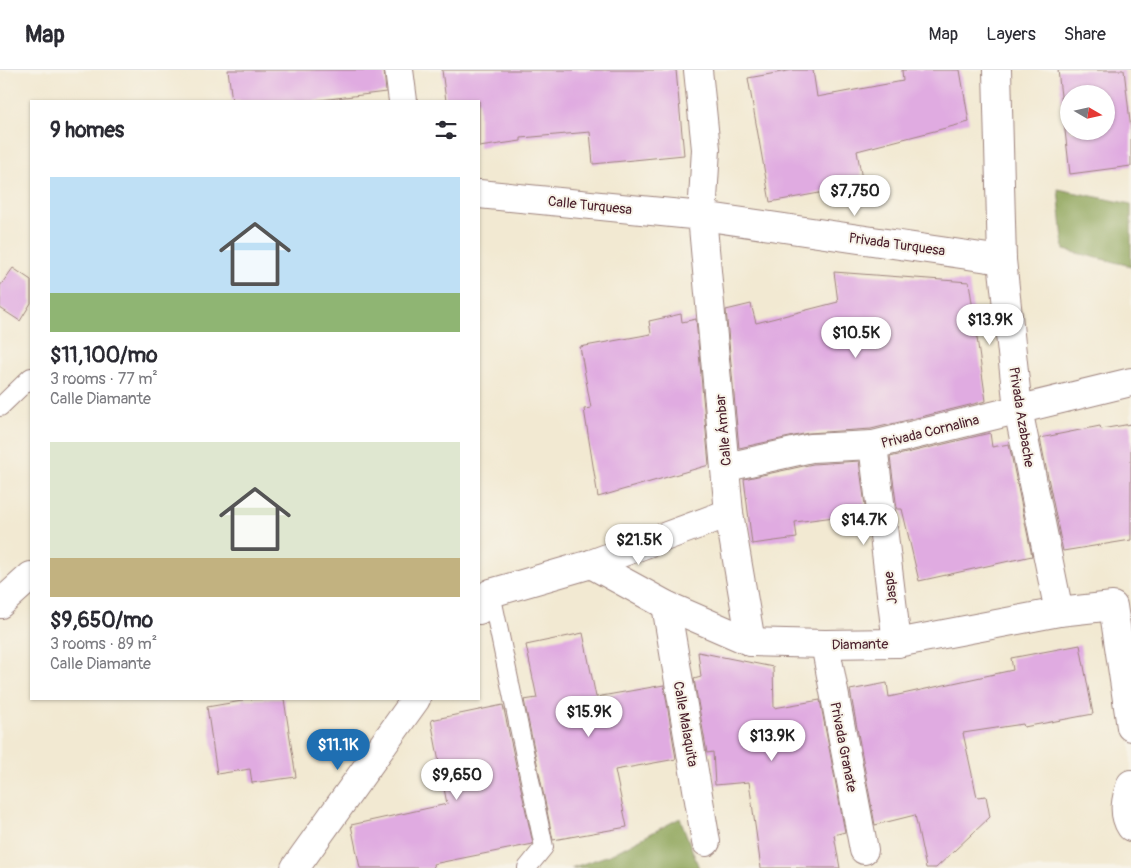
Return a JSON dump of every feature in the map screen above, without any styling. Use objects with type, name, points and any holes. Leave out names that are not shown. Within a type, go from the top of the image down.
[{"type":"street","points":[[399,70],[403,100]]},
{"type":"street","name":"Calle Ámbar","points":[[698,70],[706,149],[702,216],[729,514],[751,642]]},
{"type":"street","name":"Privada Azabache","points":[[997,70],[1002,260],[1018,409],[1060,612]]},
{"type":"street","name":"Calle Turquesa","points":[[480,194],[702,216]]},
{"type":"street","name":"Privada Turquesa","points":[[702,216],[1002,260]]},
{"type":"street","name":"Privada Cornalina","points":[[726,467],[811,448],[873,445],[1131,382]]},
{"type":"street","name":"Jaspe","points":[[873,445],[897,643]]},
{"type":"street","points":[[485,601],[729,514]]},
{"type":"street","name":"Diamante","points":[[591,564],[666,605],[751,642],[897,643],[1060,612],[1113,606],[1131,727]]},
{"type":"street","points":[[0,604],[30,577]]},
{"type":"street","name":"Calle Malaquita","points":[[666,605],[706,842]]},
{"type":"street","name":"Privada Granate","points":[[825,644],[864,850]]},
{"type":"street","points":[[295,868],[415,700]]},
{"type":"street","points":[[1128,822],[1127,797],[1131,784]]},
{"type":"lane","points":[[0,407],[30,378]]},
{"type":"lane","points":[[485,601],[544,847],[527,868]]},
{"type":"green space","points":[[1058,189],[1131,204],[1131,266],[1064,250]]},
{"type":"green space","points":[[680,818],[699,868],[571,868],[612,854]]},
{"type":"building","points":[[228,70],[384,70],[386,92],[320,100],[232,100]]},
{"type":"building","points":[[442,70],[676,70],[684,155],[593,164],[590,132],[521,138],[521,141],[480,147],[480,100],[446,100]]},
{"type":"building","points":[[793,70],[813,70],[817,97],[903,81],[902,70],[960,70],[969,122],[857,151],[863,185],[770,202],[748,78]]},
{"type":"building","points":[[1058,70],[1124,70],[1131,130],[1131,166],[1070,174],[1066,140],[1115,140],[1115,85],[1060,85],[1060,87]]},
{"type":"building","points":[[13,268],[30,279],[30,305],[20,321],[0,308],[0,286]]},
{"type":"building","points":[[834,272],[969,282],[986,401],[871,429],[808,433],[739,448],[726,310],[751,304],[756,323],[838,302]]},
{"type":"building","points":[[681,314],[682,322],[696,319],[709,465],[598,497],[584,409],[591,408],[580,347],[651,334],[649,321]]},
{"type":"building","points":[[1131,424],[1131,540],[1063,551],[1040,438],[1100,426],[1101,429]]},
{"type":"building","points":[[990,433],[992,447],[1009,444],[1032,556],[919,581],[902,509],[897,509],[890,457]]},
{"type":"building","points":[[859,461],[866,513],[795,522],[797,538],[752,544],[744,479],[813,464]]},
{"type":"building","points":[[583,633],[596,697],[664,685],[676,759],[615,770],[627,827],[553,840],[524,700],[537,698],[526,645]]},
{"type":"building","points":[[1080,645],[1093,714],[1024,727],[1023,724],[963,733],[977,797],[986,796],[990,817],[936,868],[926,868],[915,815],[875,825],[850,690],[887,683],[889,697],[1013,670],[1011,658]]},
{"type":"building","points":[[698,652],[773,667],[774,708],[820,700],[845,832],[834,835],[840,868],[761,868],[749,782],[715,785],[713,752],[707,753],[694,679],[701,677]]},
{"type":"building","points":[[284,700],[296,777],[252,783],[250,769],[217,774],[207,707],[242,701]]},
{"type":"building","points":[[503,705],[533,844],[433,864],[434,868],[360,868],[351,825],[447,804],[431,720]]}]
